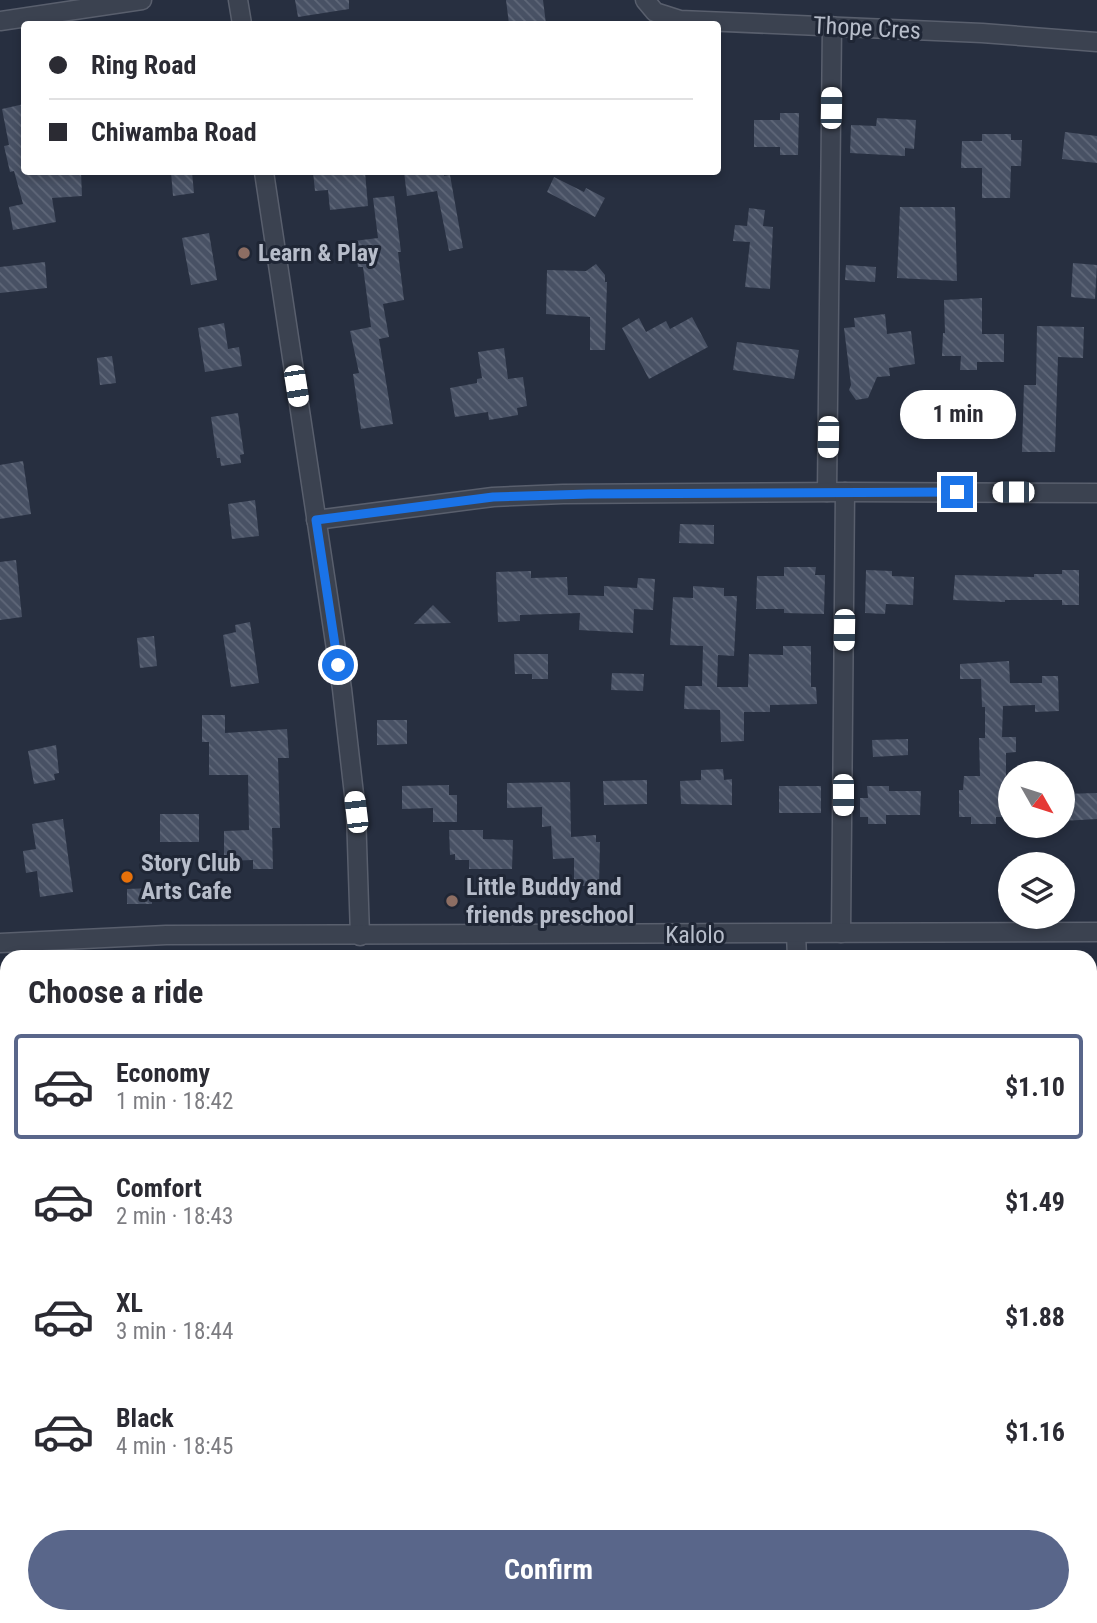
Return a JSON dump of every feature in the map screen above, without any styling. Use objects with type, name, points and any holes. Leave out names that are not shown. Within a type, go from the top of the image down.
[{"type":"street","points":[[0,21],[142,0]]},
{"type":"street","points":[[238,0],[242,21]]},
{"type":"street","name":"Thope Cres","points":[[645,0],[655,12],[680,20],[705,21]]},
{"type":"street","name":"Thope Cres","points":[[721,22],[982,33],[1097,42]]},
{"type":"street","points":[[827,492],[832,26]]},
{"type":"street","points":[[264,175],[342,689],[356,812],[360,936]]},
{"type":"street","points":[[316,520],[493,497],[827,492],[1097,493]]},
{"type":"street","points":[[841,933],[845,492]]},
{"type":"street","name":"Kalolo","points":[[0,943],[166,935],[1097,932]]},
{"type":"street","points":[[796,934],[797,950]]},
{"type":"building","points":[[295,0],[349,0],[349,9],[298,17]]},
{"type":"building","points":[[506,0],[543,0],[546,21],[509,21]]},
{"type":"building","points":[[21,105],[21,175],[81,175],[82,196],[52,198],[56,222],[13,230],[9,207],[23,204],[14,171],[10,172],[4,146],[9,145],[2,109]]},
{"type":"building","points":[[780,113],[799,113],[798,155],[780,155],[780,147],[754,147],[754,120],[780,120]]},
{"type":"building","points":[[877,118],[916,120],[914,149],[905,148],[905,156],[850,153],[851,125],[876,126]]},
{"type":"building","points":[[1065,132],[1097,136],[1097,163],[1062,159]]},
{"type":"building","points":[[982,134],[1011,134],[1011,140],[1022,140],[1021,166],[1011,166],[1010,198],[982,198],[982,168],[961,168],[962,141],[982,141]]},
{"type":"building","points":[[171,175],[192,175],[194,193],[173,196]]},
{"type":"building","points":[[313,175],[365,175],[368,206],[330,210],[328,190],[315,191]]},
{"type":"building","points":[[404,175],[450,175],[463,248],[449,251],[437,191],[407,196]]},
{"type":"building","points":[[554,177],[584,192],[586,188],[605,198],[595,217],[547,192]]},
{"type":"building","points":[[394,196],[404,300],[383,304],[389,337],[379,339],[393,424],[361,429],[353,374],[359,373],[350,331],[371,327],[363,267],[358,267],[354,241],[378,238],[373,198]]},
{"type":"building","points":[[900,207],[955,207],[957,281],[897,278]]},
{"type":"building","points":[[749,208],[765,210],[763,226],[773,227],[770,289],[745,287],[750,242],[733,241],[735,225],[747,226]]},
{"type":"building","points":[[209,233],[217,280],[191,285],[182,238]]},
{"type":"building","points":[[45,262],[47,288],[0,293],[0,267]]},
{"type":"building","points":[[1073,263],[1097,265],[1095,299],[1071,297]]},
{"type":"building","points":[[596,264],[607,282],[605,350],[590,350],[590,317],[546,314],[547,270],[586,271]]},
{"type":"building","points":[[846,265],[876,267],[875,282],[845,280]]},
{"type":"building","points":[[982,298],[982,334],[1004,334],[1004,362],[977,362],[977,370],[960,370],[961,356],[942,356],[945,333],[944,300]]},
{"type":"building","points":[[885,314],[887,334],[911,331],[915,364],[889,368],[890,376],[877,377],[868,398],[856,400],[849,390],[851,385],[844,328],[855,327],[854,318]]},
{"type":"building","points":[[692,317],[708,347],[649,379],[622,328],[639,318],[646,332],[666,321],[670,329]]},
{"type":"building","points":[[224,323],[228,349],[239,347],[242,366],[205,372],[198,328]]},
{"type":"building","points":[[1037,326],[1084,327],[1083,358],[1058,357],[1055,452],[1022,452],[1024,385],[1036,385]]},
{"type":"building","points":[[737,342],[799,350],[794,379],[733,370]]},
{"type":"building","points":[[504,348],[508,379],[523,377],[527,406],[517,408],[518,415],[489,420],[488,412],[455,417],[450,388],[477,383],[477,379],[482,378],[478,352]]},
{"type":"building","points":[[112,356],[116,383],[100,385],[97,358]]},
{"type":"building","points":[[238,413],[244,454],[240,455],[241,463],[221,466],[220,458],[217,458],[211,417]]},
{"type":"building","points":[[23,461],[31,514],[0,519],[0,465]]},
{"type":"building","points":[[255,500],[259,536],[232,539],[228,504]]},
{"type":"building","points":[[680,524],[714,525],[714,544],[679,543]]},
{"type":"building","points":[[16,560],[22,617],[0,620],[0,562]]},
{"type":"building","points":[[784,567],[816,567],[815,575],[825,575],[824,614],[756,609],[757,576],[784,576]]},
{"type":"building","points":[[866,570],[892,571],[892,576],[914,577],[913,605],[886,604],[885,614],[865,613]]},
{"type":"building","points":[[1062,570],[1079,570],[1079,605],[1062,605],[1062,600],[953,600],[955,575],[1034,577],[1034,574],[1062,574]]},
{"type":"building","points":[[531,571],[531,578],[567,577],[568,595],[604,596],[604,586],[637,588],[638,578],[655,579],[653,610],[634,609],[633,633],[579,630],[580,613],[520,615],[520,621],[498,622],[496,572]]},
{"type":"building","points":[[693,586],[724,588],[724,596],[737,596],[734,656],[718,655],[717,687],[748,687],[749,654],[783,655],[783,646],[811,646],[811,687],[816,687],[817,704],[770,705],[770,712],[744,712],[744,741],[721,742],[720,710],[684,709],[685,686],[702,686],[703,646],[670,645],[673,597],[693,598]]},
{"type":"building","points":[[433,605],[451,623],[414,624]]},
{"type":"building","points":[[250,622],[259,683],[231,687],[223,635],[236,632],[235,625]]},
{"type":"building","points":[[154,636],[157,666],[140,668],[137,638]]},
{"type":"building","points":[[514,654],[548,654],[548,679],[532,679],[532,674],[515,674]]},
{"type":"building","points":[[1009,661],[1010,683],[1042,683],[1042,676],[1058,676],[1059,711],[1035,712],[1035,705],[1003,706],[1002,737],[1016,737],[1016,752],[1006,753],[1006,761],[998,761],[996,824],[971,824],[971,817],[959,817],[959,790],[963,790],[964,776],[980,776],[979,738],[985,738],[981,679],[960,679],[960,664]]},
{"type":"building","points":[[612,673],[644,674],[643,691],[611,690]]},
{"type":"building","points":[[202,715],[225,715],[225,733],[287,729],[289,758],[278,758],[280,828],[272,828],[273,869],[253,869],[253,860],[224,861],[224,831],[249,830],[248,775],[209,775],[209,742],[202,742]]},
{"type":"building","points":[[377,720],[407,720],[407,744],[377,745]]},
{"type":"building","points":[[908,739],[908,755],[873,757],[872,740]]},
{"type":"building","points":[[56,745],[59,773],[54,774],[55,780],[34,784],[28,751]]},
{"type":"building","points":[[723,769],[724,780],[732,779],[732,805],[681,804],[680,781],[701,780],[701,770]]},
{"type":"building","points":[[647,780],[647,804],[604,805],[603,781]]},
{"type":"building","points":[[570,782],[571,837],[596,835],[596,842],[600,842],[599,886],[574,886],[574,858],[553,859],[551,826],[542,827],[542,807],[507,808],[507,783]]},
{"type":"building","points":[[449,785],[449,795],[457,795],[457,822],[433,822],[433,808],[402,809],[402,786]]},
{"type":"building","points":[[779,786],[821,786],[821,813],[779,813]]},
{"type":"building","points":[[867,786],[889,786],[889,791],[921,791],[920,815],[886,815],[886,824],[868,824],[868,817],[860,817],[860,798],[868,798]]},
{"type":"building","points":[[1097,793],[1097,819],[1075,820],[1075,794]]},
{"type":"building","points":[[160,814],[199,814],[199,842],[160,842]]},
{"type":"building","points":[[63,819],[73,892],[40,897],[37,871],[26,873],[23,851],[36,849],[32,824]]},
{"type":"building","points":[[449,830],[483,830],[483,839],[513,840],[512,869],[469,869],[469,860],[455,860],[455,854],[450,855]]},
{"type":"building","points":[[152,888],[152,904],[127,904],[127,889]]},
{"type":"place","name":"Learn & Play","points":[[244,253]]},
{"type":"place","name":"Story Club Arts Cafe","points":[[127,877]]},
{"type":"place","name":"Little Buddy and friends preschool","points":[[452,901]]},
{"type":"route","points":[[338,665],[316,520],[493,497],[957,492]]}]
